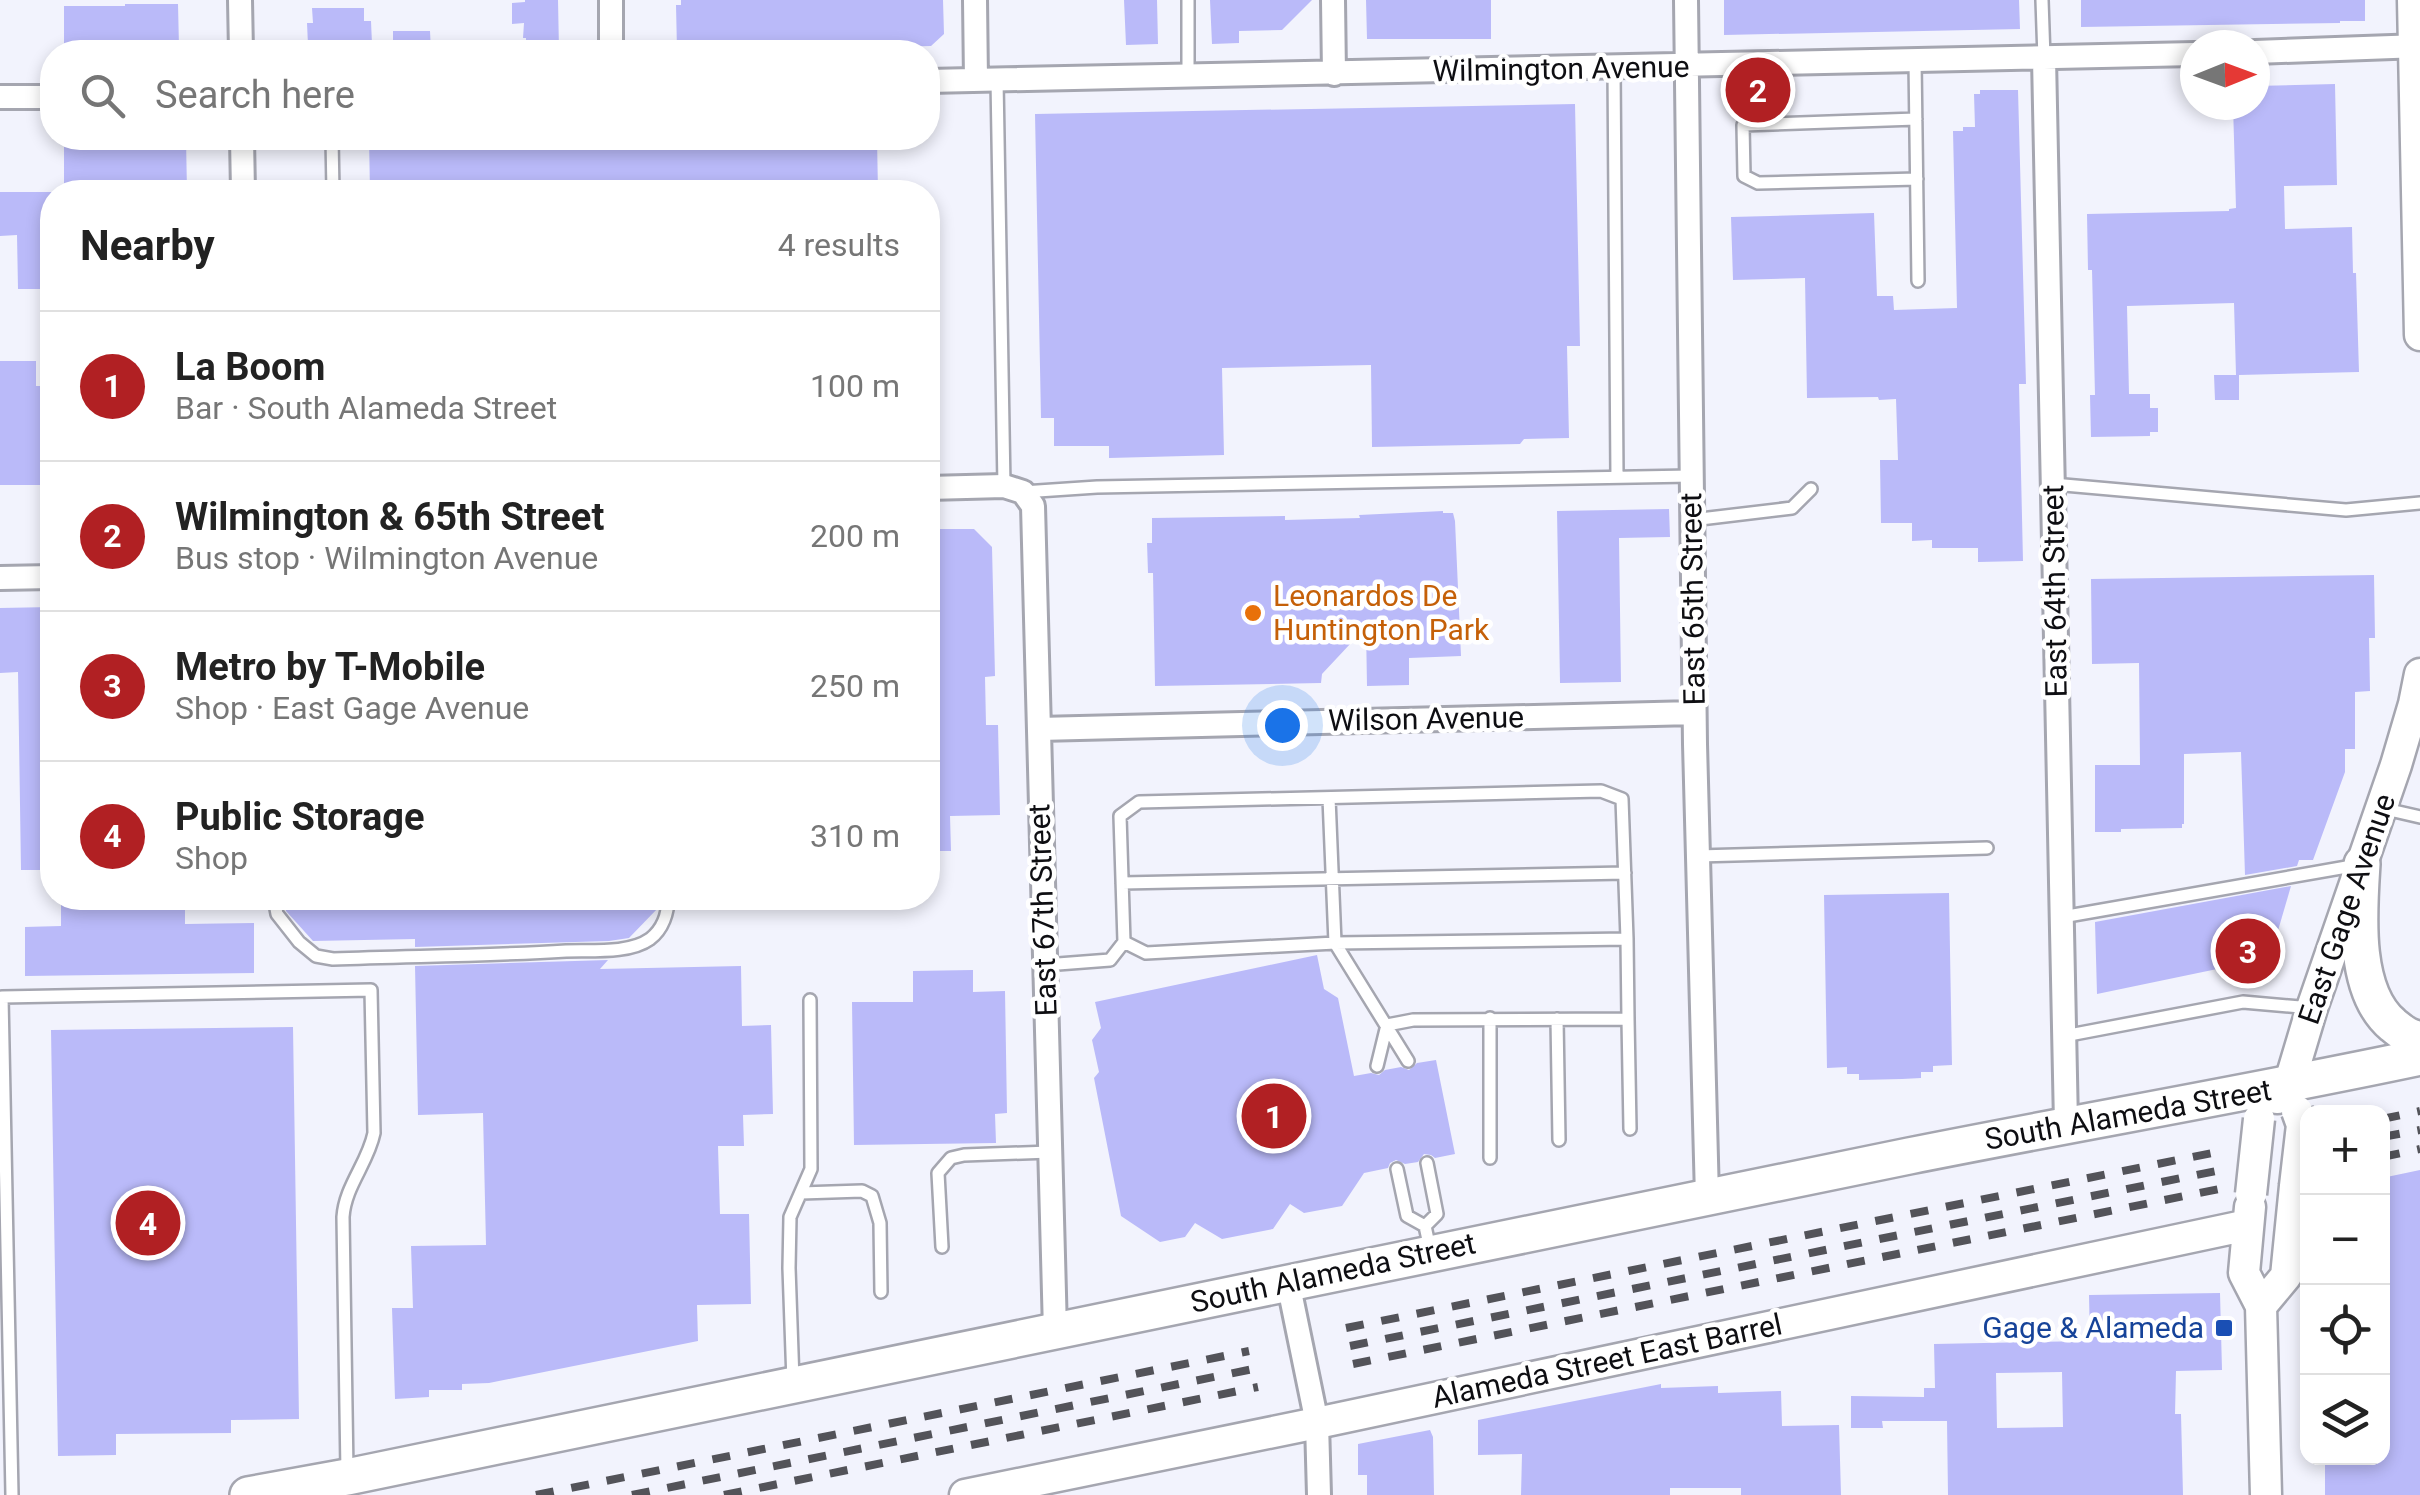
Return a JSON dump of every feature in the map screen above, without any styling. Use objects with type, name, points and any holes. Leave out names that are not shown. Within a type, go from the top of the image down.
[{"type":"main road","points":[[2412,0],[2417,46],[2420,334]]},
{"type":"main road","name":"East Gage Avenue","points":[[2260,1306],[2286,1276],[2302,1125],[2293,1098],[2312,1008],[2382,808],[2420,674]]},
{"type":"main road","points":[[2362,864],[2359,911],[2370,994],[2386,1020],[2409,1038],[2420,1039]]},
{"type":"main road","name":"South Alameda Street","points":[[248,1495],[1288,1282],[1428,1240],[1707,1197],[2066,1124],[2293,1098],[2420,1058]]},
{"type":"main road","name":"East Gage Avenue","points":[[2266,1495],[2260,1306],[2244,1273],[2259,1119],[2293,1098]]},
{"type":"main road","name":"Alameda Street East Barrel","points":[[965,1495],[1078,1481],[1317,1423],[2248,1225]]},
{"type":"street","points":[[240,0],[241,40]]},
{"type":"street","points":[[611,0],[611,40]]},
{"type":"street","points":[[975,0],[986,80]]},
{"type":"street","points":[[1333,0],[1334,74]]},
{"type":"street","name":"East 65th Street","points":[[1686,0],[1694,713],[1707,1197]]},
{"type":"street","points":[[2270,51],[2417,46]]},
{"type":"street","name":"Wilmington Avenue","points":[[940,81],[2180,54]]},
{"type":"street","name":"East 64th Street","points":[[2044,58],[2066,1124]]},
{"type":"street","points":[[0,97],[40,96]]},
{"type":"street","points":[[242,150],[243,180]]},
{"type":"street","points":[[940,488],[1014,489]]},
{"type":"street","name":"East 67th Street","points":[[1014,489],[1033,506],[1034,519],[1055,1331]]},
{"type":"street","points":[[0,578],[40,577]]},
{"type":"street","name":"Wilson Avenue","points":[[1038,729],[1694,713]]},
{"type":"street","points":[[1288,1282],[1317,1423],[1318,1495]]},
{"type":"lane","points":[[1188,0],[1188,76]]},
{"type":"lane","points":[[2042,0],[2044,58]]},
{"type":"lane","points":[[1915,61],[1918,281]]},
{"type":"lane","points":[[1614,68],[1617,477]]},
{"type":"lane","points":[[986,80],[1014,489],[1691,476]]},
{"type":"lane","points":[[1916,118],[1743,125],[1744,176],[1758,183],[1917,179]]},
{"type":"lane","points":[[332,150],[333,180]]},
{"type":"lane","points":[[2053,484],[2346,510],[2420,503]]},
{"type":"lane","points":[[1692,520],[1792,508],[1811,488]]},
{"type":"lane","points":[[1045,965],[1110,960],[1124,942],[1120,816],[1139,802],[1601,790],[1622,799],[1630,1130]]},
{"type":"lane","points":[[1329,798],[1336,943],[1408,1060]]},
{"type":"lane","points":[[2382,808],[2420,817]]},
{"type":"lane","points":[[1698,856],[1987,848]]},
{"type":"lane","points":[[2062,917],[2362,864]]},
{"type":"lane","points":[[1122,883],[1624,873]]},
{"type":"lane","points":[[276,910],[299,942],[316,956],[332,959],[625,948],[649,940],[662,927],[667,910]]},
{"type":"lane","points":[[1124,942],[1146,953],[1336,943],[1627,940]]},
{"type":"lane","points":[[12,1495],[2,996],[371,990],[374,1133],[344,1206],[347,1477]]},
{"type":"lane","points":[[794,1385],[790,1217],[811,1169],[810,1000]]},
{"type":"lane","points":[[2064,1036],[2243,1002],[2312,1008]]},
{"type":"lane","points":[[1490,1018],[1490,1158]]},
{"type":"lane","points":[[1388,1026],[1413,1020],[1628,1018]]},
{"type":"lane","points":[[1557,1019],[1559,1140]]},
{"type":"lane","points":[[1376,1066],[1388,1026]]},
{"type":"lane","points":[[942,1247],[938,1173],[952,1158],[1050,1152]]},
{"type":"lane","points":[[1426,1163],[1437,1214],[1428,1240]]},
{"type":"lane","points":[[1397,1169],[1408,1216],[1428,1240]]},
{"type":"lane","points":[[801,1193],[862,1191],[872,1196],[880,1223],[881,1292]]},
{"type":"building","points":[[558,0],[559,40],[523,38],[524,23],[512,24],[512,3]]},
{"type":"building","points":[[681,0],[943,0],[944,34],[938,40],[677,40],[676,5],[681,5]]},
{"type":"building","points":[[1124,0],[1157,0],[1158,44],[1126,45]]},
{"type":"building","points":[[1210,0],[1312,0],[1282,30],[1239,31],[1239,43],[1212,44]]},
{"type":"building","points":[[1366,0],[1491,0],[1491,39],[1367,39]]},
{"type":"building","points":[[1724,0],[2019,0],[2020,29],[1724,35]]},
{"type":"building","points":[[2081,0],[2365,0],[2365,21],[2081,27]]},
{"type":"building","points":[[178,4],[179,40],[64,40],[64,6]]},
{"type":"building","points":[[312,8],[364,8],[364,21],[371,21],[372,40],[308,40],[307,23],[313,23]]},
{"type":"building","points":[[393,31],[430,31],[430,40],[393,40]]},
{"type":"building","points":[[2335,84],[2337,185],[2284,186],[2285,229],[2352,227],[2359,372],[2239,375],[2239,400],[2215,400],[2214,375],[2236,375],[2234,303],[2127,306],[2129,394],[2150,394],[2150,408],[2158,408],[2158,432],[2150,432],[2150,436],[2091,437],[2090,395],[2095,395],[2087,214],[2236,208],[2233,120],[2270,120],[2270,86]]},
{"type":"building","points":[[1980,90],[2018,90],[2026,384],[2019,384],[2023,561],[1978,562],[1978,548],[1932,548],[1932,540],[1912,541],[1912,523],[1881,523],[1880,460],[1898,460],[1896,399],[1807,398],[1805,278],[1733,280],[1731,217],[1874,213],[1877,296],[1893,296],[1894,310],[1957,308],[1953,131],[1975,127],[1974,94],[1980,94]]},
{"type":"building","points":[[1575,104],[1580,346],[1567,346],[1569,438],[1524,439],[1520,444],[1372,447],[1371,365],[1222,368],[1224,455],[1109,458],[1109,446],[1054,446],[1054,418],[1041,418],[1035,114]]},
{"type":"building","points":[[64,150],[186,150],[187,180],[64,180]]},
{"type":"building","points":[[369,150],[877,150],[878,180],[370,180]]},
{"type":"building","points":[[0,192],[40,192],[40,289],[18,289],[17,235],[0,236]]},
{"type":"building","points":[[0,361],[36,361],[36,386],[40,386],[40,485],[0,485]]},
{"type":"building","points":[[1669,509],[1670,537],[1619,538],[1621,682],[1560,683],[1557,511]]},
{"type":"building","name":"Leonardos De Huntington Park","points":[[1453,513],[1455,521],[1461,656],[1409,658],[1409,685],[1367,686],[1366,627],[1322,674],[1321,683],[1155,686],[1153,573],[1148,573],[1147,543],[1152,543],[1152,518],[1285,516],[1285,520]]},
{"type":"building","points":[[940,529],[974,529],[992,547],[995,676],[985,677],[986,725],[998,725],[1000,815],[950,816],[951,851],[940,851]]},
{"type":"building","points":[[2374,575],[2375,638],[2369,638],[2370,691],[2355,692],[2355,749],[2345,749],[2345,772],[2313,860],[2299,860],[2297,866],[2245,875],[2241,752],[2184,754],[2182,828],[2095,832],[2095,765],[2140,765],[2139,663],[2092,664],[2091,579]]},
{"type":"building","points":[[40,607],[40,870],[21,870],[18,672],[0,673],[0,608]]},
{"type":"building","points":[[2291,886],[2270,958],[2097,994],[2095,922]]},
{"type":"building","points":[[1949,893],[1952,1065],[1933,1066],[1933,1072],[1921,1072],[1921,1078],[1902,1079],[1859,1080],[1859,1074],[1847,1074],[1847,1067],[1827,1068],[1824,895]]},
{"type":"building","points":[[61,910],[185,910],[185,924],[254,923],[254,973],[25,976],[25,927],[61,926]]},
{"type":"building","points":[[656,910],[629,938],[415,947],[415,939],[313,941],[286,911]]},
{"type":"building","points":[[1317,955],[1324,989],[1338,998],[1354,1076],[1379,1075],[1401,1067],[1409,1070],[1417,1063],[1436,1060],[1455,1154],[1435,1158],[1424,1154],[1418,1162],[1405,1164],[1396,1160],[1388,1168],[1364,1173],[1342,1206],[1304,1213],[1290,1204],[1273,1229],[1222,1239],[1195,1223],[1185,1237],[1160,1242],[1121,1216],[1094,1078],[1099,1072],[1092,1040],[1101,1028],[1095,1002]]},
{"type":"building","points":[[608,960],[600,969],[741,966],[742,1026],[771,1025],[773,1114],[743,1115],[744,1146],[718,1146],[720,1214],[749,1214],[751,1304],[697,1305],[698,1341],[489,1383],[462,1384],[462,1390],[429,1390],[429,1397],[395,1399],[392,1308],[413,1308],[411,1246],[486,1245],[483,1113],[418,1115],[415,966]]},
{"type":"building","points":[[973,970],[973,992],[1005,991],[1007,1113],[995,1114],[996,1143],[854,1145],[852,1002],[913,1002],[913,971]]},
{"type":"building","points":[[293,1027],[299,1419],[231,1420],[231,1433],[116,1434],[116,1455],[58,1456],[51,1030]]},
{"type":"building","points":[[2420,1170],[2420,1495],[2325,1495],[2325,1465],[2390,1465],[2390,1176]]},
{"type":"building","points":[[2220,1293],[2222,1370],[2176,1371],[2175,1414],[2181,1414],[2183,1495],[1948,1495],[1947,1421],[1882,1421],[1883,1428],[1851,1428],[1851,1396],[1924,1397],[1924,1388],[1935,1388],[1934,1344],[2090,1341],[2089,1295]],"holes":[[[2062,1372],[2063,1427],[1997,1428],[1996,1373]]]},
{"type":"building","points":[[1661,1384],[1661,1388],[1718,1386],[1718,1393],[1781,1391],[1782,1426],[1839,1425],[1841,1495],[1741,1495],[1741,1488],[1670,1488],[1670,1495],[1521,1495],[1522,1454],[1478,1455],[1478,1420]]},
{"type":"building","points":[[1430,1430],[1434,1495],[1367,1495],[1367,1475],[1358,1475],[1358,1444]]},
{"type":"railway","points":[[2390,1117],[2420,1111]]},
{"type":"railway","points":[[2390,1136],[2420,1130]]},
{"type":"railway","points":[[2390,1155],[2420,1149]]},
{"type":"railway","points":[[1346,1328],[2217,1152]]},
{"type":"railway","points":[[1350,1346],[2221,1170]]},
{"type":"railway","points":[[1353,1364],[2224,1188]]},
{"type":"railway","points":[[536,1495],[1249,1351]]},
{"type":"railway","points":[[632,1495],[1253,1369]]},
{"type":"railway","points":[[724,1495],[1258,1387]]},
{"type":"place","name":"Wilmington & 65th Street","points":[[1758,90]]},
{"type":"place","name":"Leonardos De Huntington Park","points":[[1253,613]]},
{"type":"place","name":"Metro by T-Mobile","points":[[2248,951]]},
{"type":"place","name":"La Boom","points":[[1274,1116]]},
{"type":"place","name":"Public Storage","points":[[148,1223]]},
{"type":"place","name":"Gage & Alameda","points":[[2224,1328]]}]
